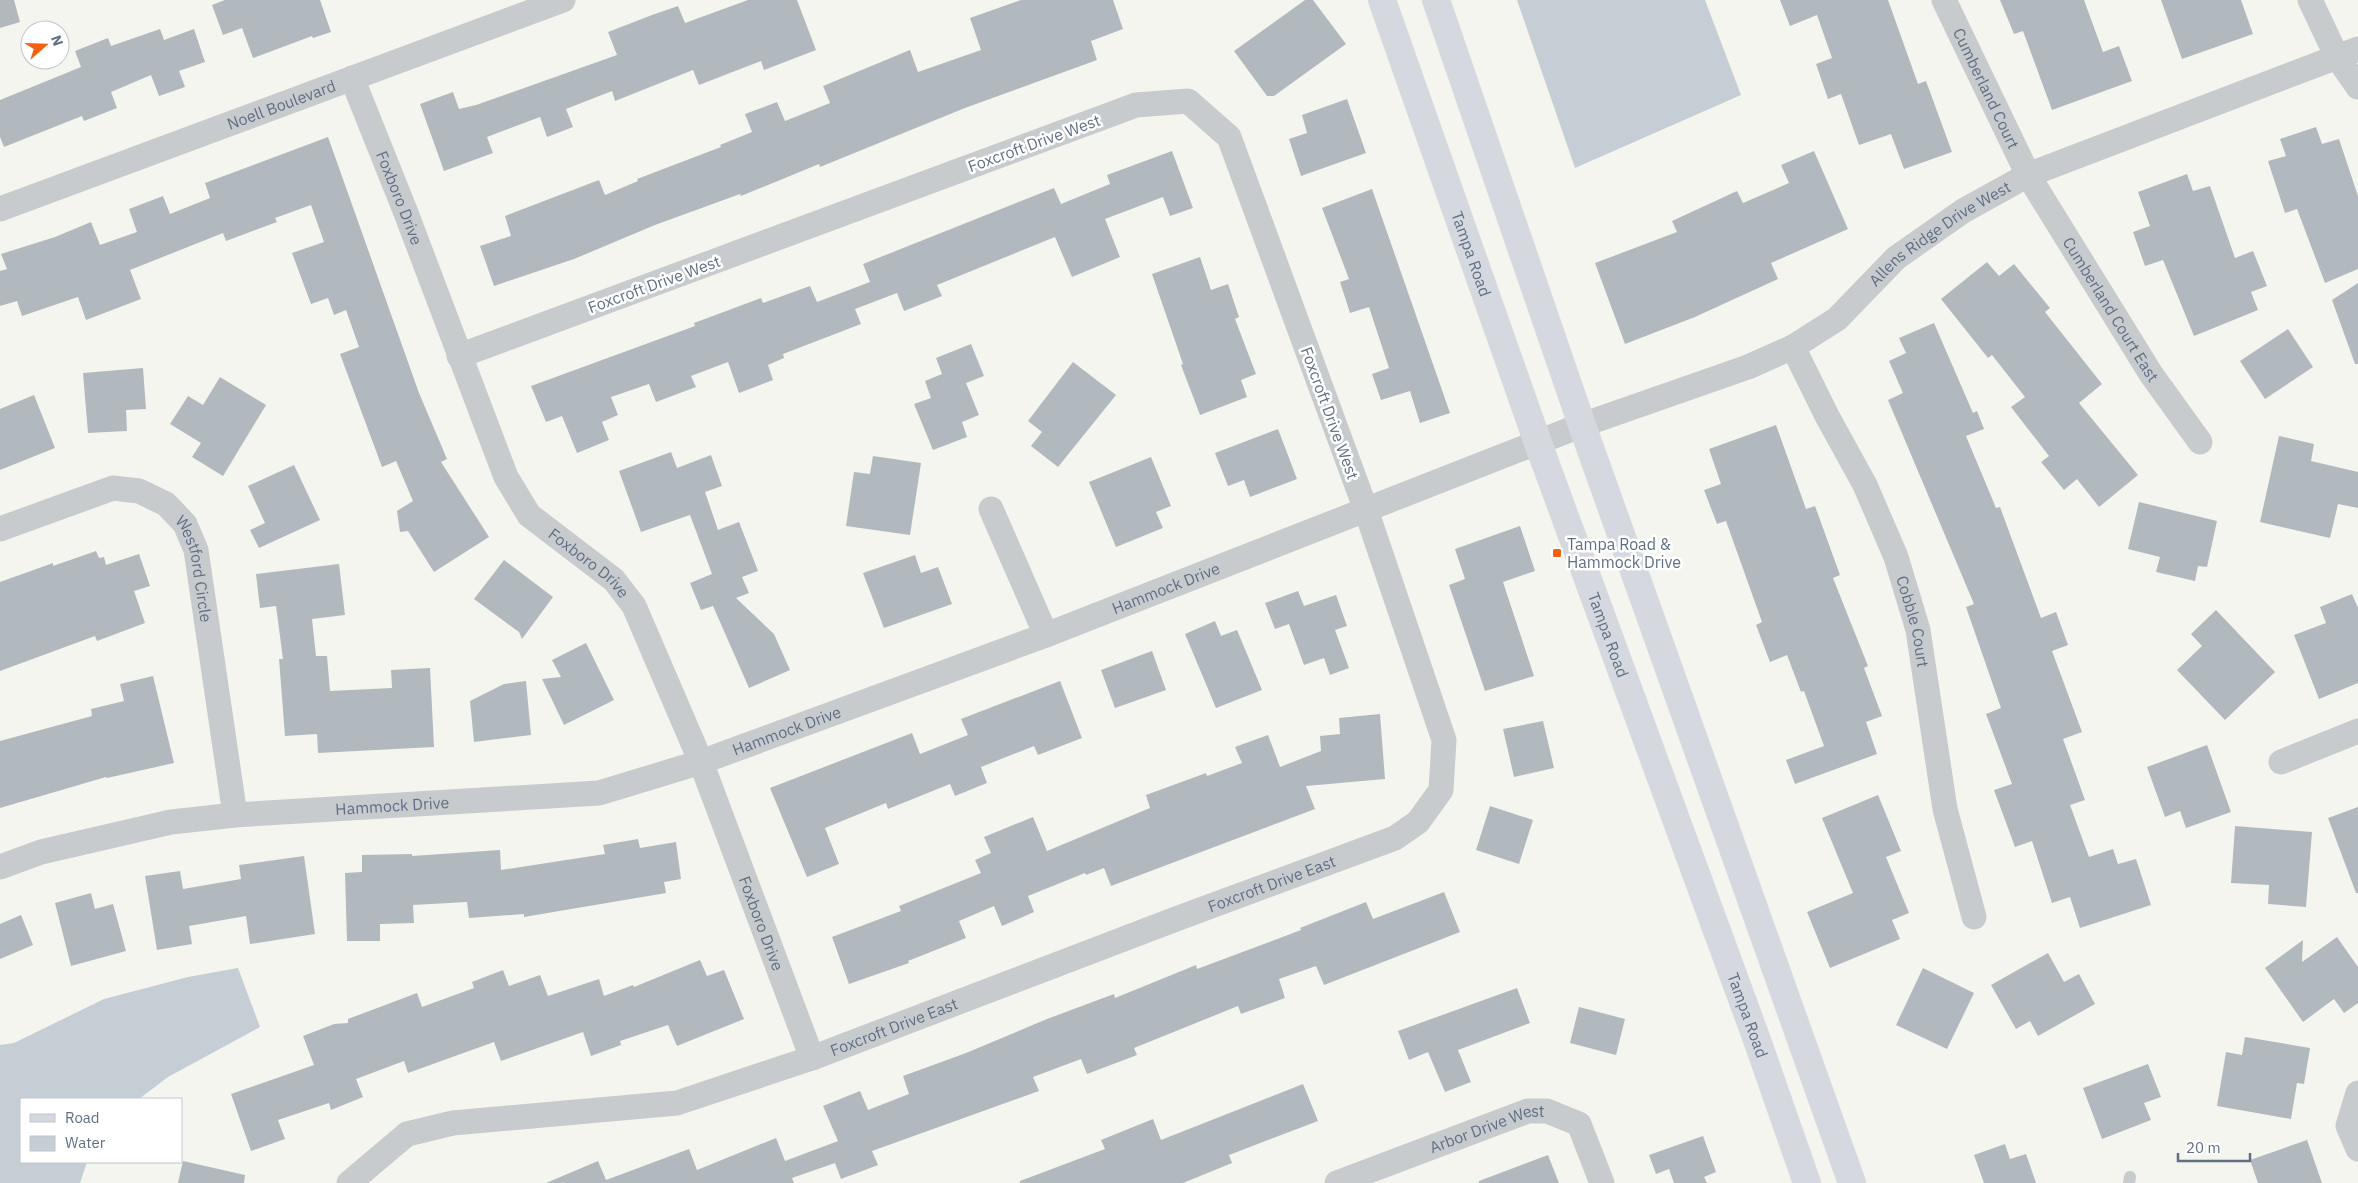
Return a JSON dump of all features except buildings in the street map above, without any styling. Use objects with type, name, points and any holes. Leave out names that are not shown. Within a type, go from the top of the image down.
[{"type":"main road","name":"Tampa Road","points":[[1382,0],[1538,443],[1757,1040],[1807,1183]]},
{"type":"main road","points":[[1436,0],[1582,425],[1852,1183]]},
{"type":"street","name":"Noell Boulevard","points":[[0,209],[563,0]]},
{"type":"street","name":"Cumberland Court","points":[[1944,0],[2028,175]]},
{"type":"street","points":[[2310,0],[2347,53],[2358,87]]},
{"type":"street","name":"Allens Ridge Drive West","points":[[1538,443],[1582,425],[1748,367],[1793,347],[1837,319],[1896,258],[1963,210],[2028,175],[2347,53]]},
{"type":"street","name":"Foxboro Drive","points":[[352,78],[406,213],[506,478],[530,515],[614,580],[634,606],[701,762],[812,1058]]},
{"type":"street","name":"Foxcroft Drive West","points":[[459,356],[1136,105],[1188,101],[1229,137],[1366,510]]},
{"type":"street","name":"Cumberland Court East","points":[[2028,175],[2151,374],[2200,442]]},
{"type":"street","name":"Cobble Court","points":[[1793,347],[1827,416],[1866,485],[1896,557],[1918,630],[1945,809],[1974,917]]},
{"type":"street","name":"Hammock Drive","points":[[0,867],[41,852],[172,822],[235,815],[599,793],[701,762],[1046,635],[1538,443]]},
{"type":"street","name":"Westford Circle","points":[[0,529],[113,488],[139,491],[166,504],[185,524],[196,550],[235,815]]},
{"type":"street","points":[[991,509],[1046,635]]},
{"type":"street","name":"Foxcroft Drive East","points":[[349,1183],[407,1134],[453,1123],[676,1103],[812,1058],[1176,919],[1395,838],[1418,822],[1441,790],[1444,740],[1366,510]]},
{"type":"street","points":[[2281,762],[2358,731]]},
{"type":"street","points":[[2358,1093],[2348,1126],[2358,1149]]},
{"type":"street","name":"Arbor Drive West","points":[[1337,1183],[1528,1111],[1547,1111],[1579,1124],[1602,1183]]},
{"type":"water","points":[[1517,0],[1705,0],[1741,95],[1575,168]]},
{"type":"water","points":[[238,968],[260,1027],[168,1077],[140,1098],[20,1098],[20,1163],[87,1163],[80,1183],[0,1183],[0,1045],[14,1043],[104,999],[188,977]]},
{"type":"place","name":"Tampa Road & Hammock Drive","points":[[1557,553]]}]
